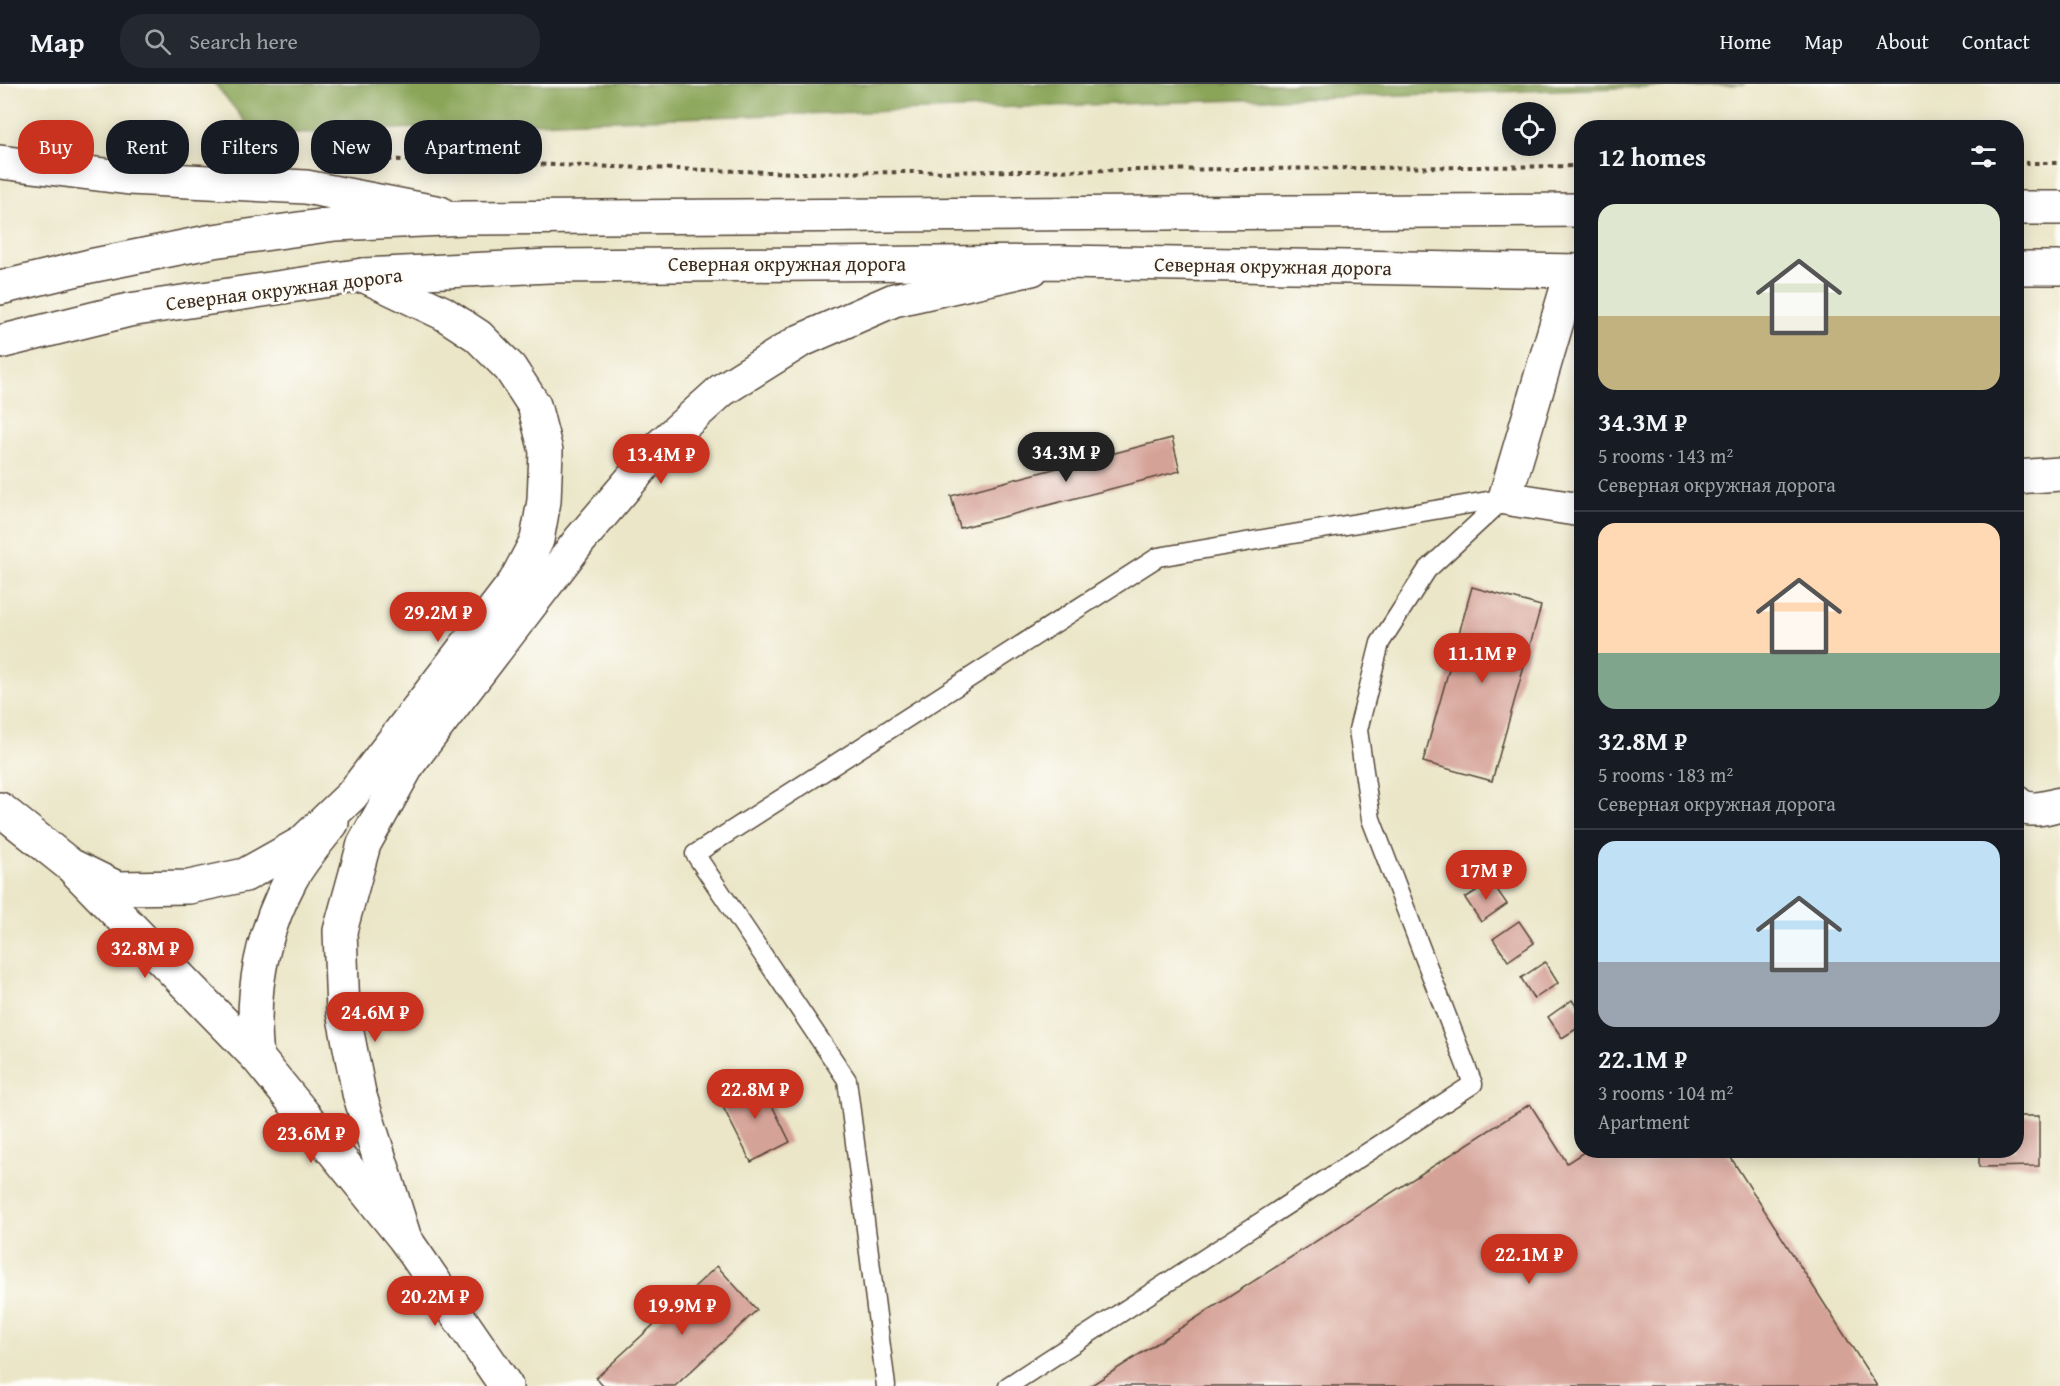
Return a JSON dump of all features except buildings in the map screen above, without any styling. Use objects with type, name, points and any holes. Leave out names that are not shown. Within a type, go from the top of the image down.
[{"type":"main road","points":[[0,162],[129,178],[306,187],[465,218]]},
{"type":"main road","points":[[2024,208],[2060,208]]},
{"type":"main road","points":[[0,288],[90,266],[213,241],[335,224],[465,218],[1574,210]]},
{"type":"main road","points":[[405,1239],[359,1094],[343,1012],[340,931],[364,844],[409,763],[579,540],[661,445],[722,390],[800,341],[894,300],[1062,262]]},
{"type":"main road","name":"Северная окружная дорога","points":[[0,342],[129,310],[363,275],[549,266],[1062,262],[1574,271]]},
{"type":"main road","points":[[2024,268],[2060,268]]},
{"type":"main road","points":[[257,1057],[254,1024],[256,984],[269,932],[291,879],[352,795],[515,582],[537,540],[544,501],[546,451],[534,405],[510,368],[478,336],[443,313],[363,275]]},
{"type":"main road","points":[[1574,280],[1505,498],[1574,509]]},
{"type":"main road","points":[[2024,476],[2060,474]]},
{"type":"main road","points":[[70,865],[117,888],[189,888],[245,875],[302,843],[352,795]]},
{"type":"main road","points":[[2024,807],[2040,809],[2060,804]]},
{"type":"main road","points":[[0,809],[70,865],[257,1057],[405,1239],[506,1386]]},
{"type":"lane","points":[[1008,1386],[1473,1083],[1371,819],[1358,730],[1380,643],[1427,570],[1505,498]]},
{"type":"lane","points":[[886,1386],[847,1080],[696,854],[1158,557],[1505,498]]},
{"type":"path","points":[[392,160],[799,173],[1574,166]]},
{"type":"path","points":[[2024,163],[2060,163]]},
{"type":"green space","points":[[215,84],[1746,84],[542,123],[542,120],[404,120],[404,129],[392,129],[392,120],[311,120],[311,133],[299,133],[299,120],[244,120]]}]
